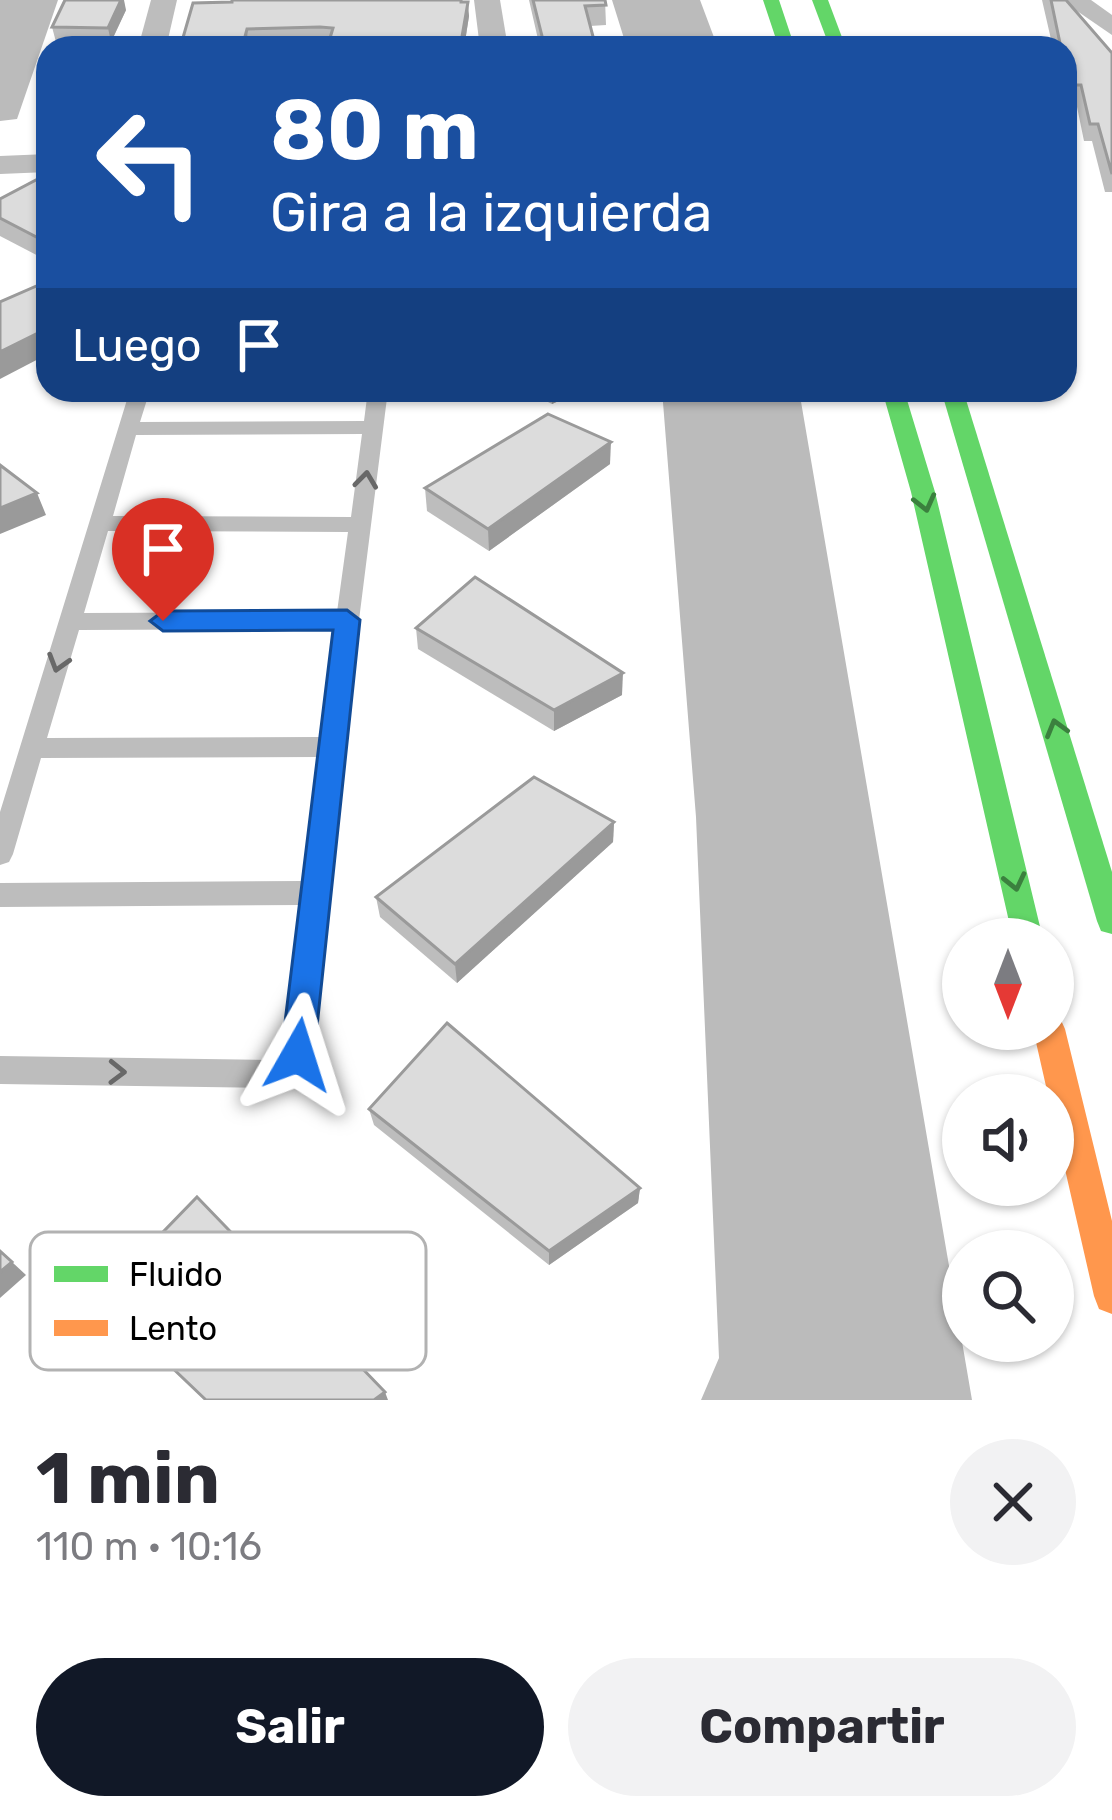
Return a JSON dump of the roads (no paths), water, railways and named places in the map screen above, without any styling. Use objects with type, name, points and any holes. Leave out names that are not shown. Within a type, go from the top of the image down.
[{"type":"street","points":[[155,36],[164,0]]},
{"type":"street","points":[[488,0],[492,36]]},
{"type":"street","points":[[771,0],[783,36]]},
{"type":"street","points":[[820,0],[834,36]]},
{"type":"street","points":[[1074,0],[1112,27]]},
{"type":"street","points":[[0,165],[36,164]]},
{"type":"street","points":[[897,402],[923,492],[1023,918]]},
{"type":"street","points":[[956,402],[1112,921]]},
{"type":"street","points":[[1054,1050],[1112,1296]]},
{"type":"lane","points":[[0,854],[136,402]]},
{"type":"lane","points":[[0,1070],[281,1075],[298,1055],[331,747],[377,402]]},
{"type":"lane","points":[[128,429],[374,427]]},
{"type":"lane","points":[[100,523],[361,525]]},
{"type":"lane","points":[[71,622],[347,620]]},
{"type":"lane","points":[[32,748],[331,747]]},
{"type":"lane","points":[[0,895],[314,893]]}]
